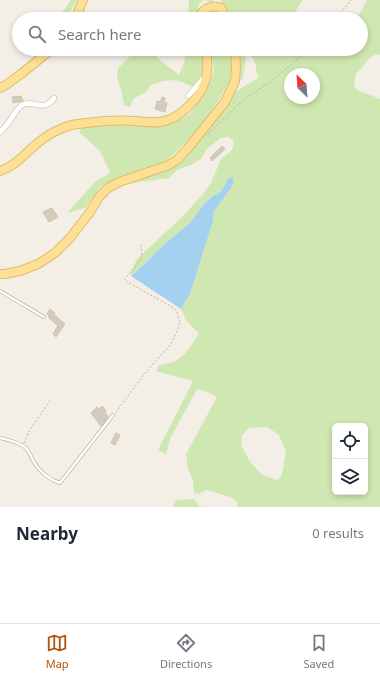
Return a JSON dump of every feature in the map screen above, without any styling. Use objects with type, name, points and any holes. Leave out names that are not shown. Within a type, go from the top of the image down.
[{"type":"main road","points":[[78,12],[83,0]]},
{"type":"main road","points":[[202,12],[208,8],[216,6],[221,8],[223,12]]},
{"type":"main road","points":[[0,88],[21,74],[43,56]]},
{"type":"main road","points":[[0,171],[22,157],[39,141],[54,131],[72,125],[119,120],[155,122],[168,120],[182,112],[193,103],[202,90],[208,74],[207,56]]},
{"type":"main road","points":[[0,274],[20,271],[38,264],[55,253],[70,238],[90,212],[99,197],[108,188],[119,182],[169,166],[178,159],[225,102],[235,81],[235,56]]},
{"type":"street","points":[[188,96],[208,74]]},
{"type":"street","points":[[0,132],[9,122],[17,109],[23,105],[48,105],[54,98]]},
{"type":"lane","points":[[0,291],[44,317]]},
{"type":"lane","points":[[0,438],[22,445],[27,449],[34,463],[39,469],[53,481],[60,483],[113,415]]},
{"type":"path","points":[[341,12],[351,0]]},
{"type":"path","points":[[204,137],[243,100],[273,80],[301,56]]},
{"type":"path","points":[[113,415],[146,372],[171,344],[180,323],[177,312],[174,308],[124,280],[142,258],[141,244]]},
{"type":"path","points":[[22,445],[29,431],[51,400]]},
{"type":"green space","points":[[71,0],[77,0],[70,12],[62,12]]},
{"type":"green space","points":[[189,0],[204,0],[199,4],[197,12],[188,12]]},
{"type":"green space","points":[[221,0],[303,0],[295,12],[225,12]]},
{"type":"green space","points":[[367,0],[380,0],[380,55],[375,54],[368,60],[356,74],[354,85],[357,90],[380,99],[380,507],[236,507],[238,503],[230,497],[207,490],[198,494],[194,493],[193,480],[188,469],[186,454],[217,397],[208,392],[197,389],[170,439],[166,454],[158,450],[193,381],[156,371],[159,365],[167,364],[179,359],[191,346],[199,334],[186,320],[181,309],[190,294],[213,221],[213,213],[233,185],[229,178],[220,193],[211,196],[190,223],[162,246],[131,276],[130,274],[137,259],[183,216],[203,194],[211,183],[221,159],[232,150],[234,141],[228,137],[221,138],[207,149],[201,159],[191,165],[177,170],[169,178],[125,184],[166,170],[229,104],[235,93],[259,77],[251,56],[368,56],[368,12],[361,12]],"holes":[[[267,427],[279,435],[286,452],[282,475],[278,480],[262,475],[250,462],[241,445],[242,435],[249,428]]]},
{"type":"green space","points":[[130,56],[156,56],[179,75],[185,56],[203,56],[204,70],[194,87],[176,80],[163,81],[151,85],[146,92],[133,99],[130,107],[124,105],[117,78],[118,68]]},
{"type":"green space","points":[[212,56],[233,56],[231,79],[218,101],[196,132],[175,153],[164,162],[122,176],[101,186],[85,208],[67,213],[95,182],[110,173],[100,151],[79,132],[83,127],[128,123],[170,124],[189,115],[206,91],[214,71]]},
{"type":"green space","points":[[239,56],[245,56],[246,60],[242,81],[239,79]]},
{"type":"green space","points":[[194,499],[199,506],[209,507],[173,507],[176,500]]},
{"type":"water","points":[[229,178],[233,178],[233,185],[213,213],[213,221],[190,294],[181,309],[131,276],[162,246],[190,223],[212,196],[220,193]]},
{"type":"building","points":[[21,96],[23,101],[13,103],[12,97]]},
{"type":"building","points":[[162,97],[165,98],[164,102],[167,103],[165,112],[155,109],[157,101],[160,102]]},
{"type":"building","points":[[222,146],[225,149],[212,161],[210,158]]},
{"type":"building","points":[[52,208],[58,217],[49,222],[43,212]]},
{"type":"building","points":[[50,309],[55,313],[54,315],[65,324],[56,337],[53,334],[58,326],[49,318],[47,314]]},
{"type":"building","points":[[102,406],[108,417],[101,426],[91,413],[97,407],[99,409]]},
{"type":"building","points":[[116,433],[120,435],[115,445],[111,443]]}]
